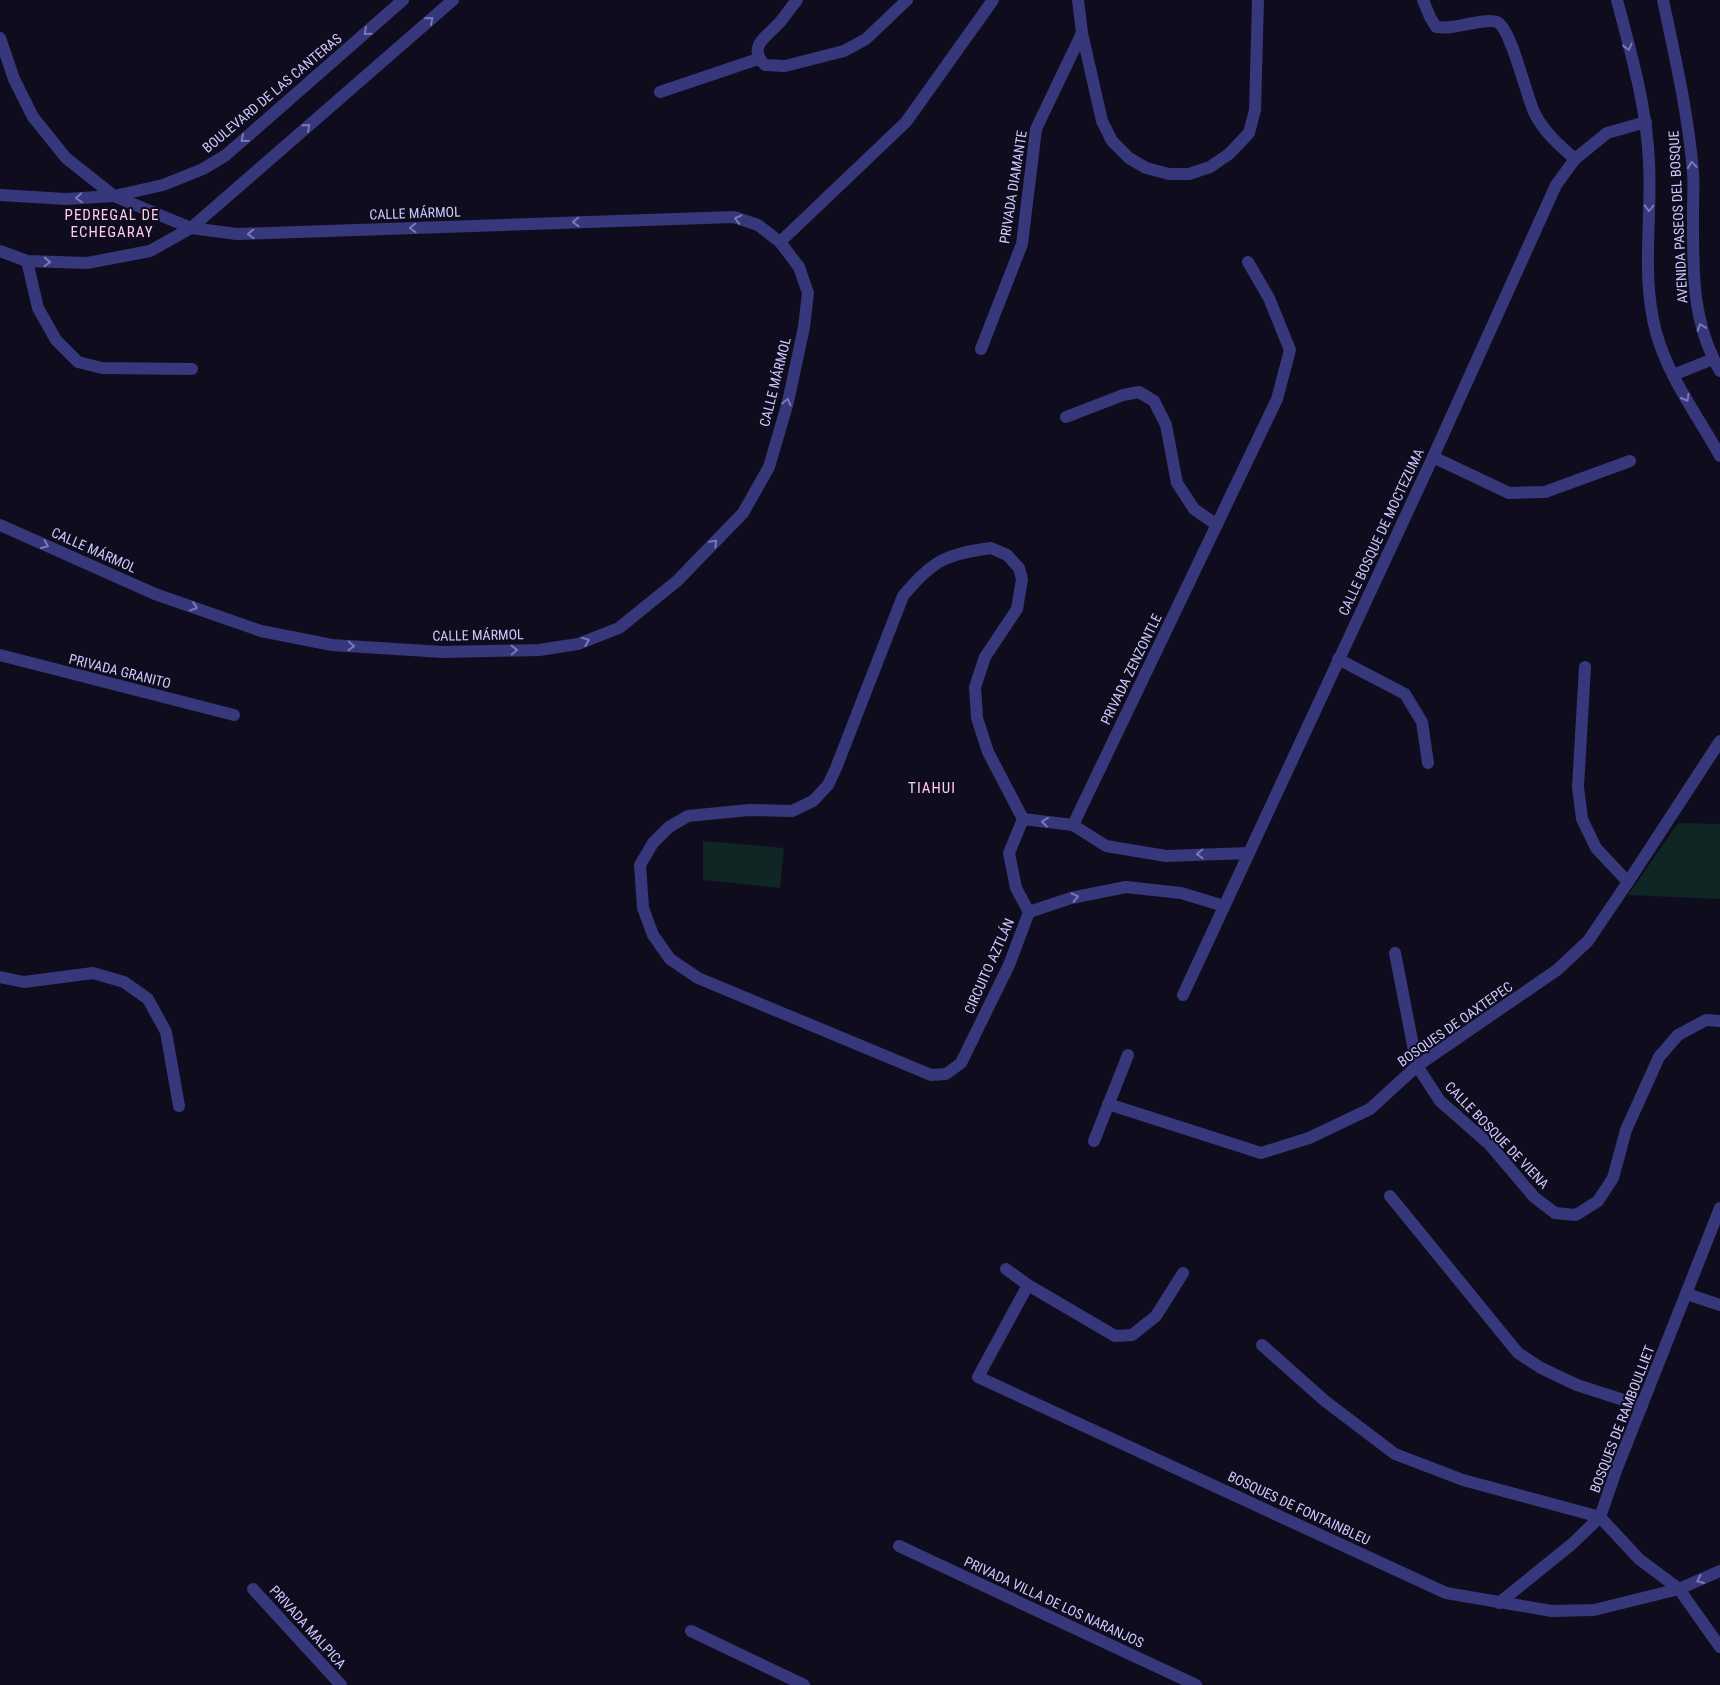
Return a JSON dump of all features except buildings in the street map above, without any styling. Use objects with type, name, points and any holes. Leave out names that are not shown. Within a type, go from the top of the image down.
[{"type":"street","name":"BOULEVARD DE LAS CANTERAS","points":[[0,195],[66,199],[114,196],[163,185],[203,169],[226,155],[404,0]]},
{"type":"street","points":[[0,251],[27,261],[87,263],[150,251],[191,228],[453,0]]},
{"type":"street","points":[[797,0],[760,41],[756,52],[758,59],[765,65],[785,66],[844,51],[866,39],[907,0]]},
{"type":"street","points":[[780,242],[906,122],[993,0]]},
{"type":"street","points":[[1078,0],[1082,33],[1102,121],[1112,141],[1129,158],[1146,168],[1169,174],[1189,174],[1210,167],[1229,154],[1248,133],[1255,110],[1258,0]]},
{"type":"street","points":[[1423,0],[1436,27],[1449,28],[1489,21],[1497,22],[1503,27],[1534,114],[1553,140],[1575,159]]},
{"type":"street","name":"AVENIDA PASEOS DEL BOSQUE","points":[[1617,0],[1646,122],[1650,164],[1648,290],[1656,333],[1673,375],[1715,436],[1720,456]]},
{"type":"street","name":"AVENIDA PASEOS DEL BOSQUE","points":[[1663,0],[1688,122],[1693,174],[1692,271],[1698,319],[1720,372]]},
{"type":"street","name":"PRIVADA DIAMANTE","points":[[981,349],[1022,244],[1036,129],[1082,33]]},
{"type":"street","points":[[0,38],[14,79],[33,118],[66,158],[114,196]]},
{"type":"street","points":[[660,92],[758,59]]},
{"type":"street","name":"CALLE BOSQUE DE MOCTEZUMA","points":[[1183,995],[1433,457],[1556,185],[1575,159],[1607,133],[1646,122]]},
{"type":"street","name":"CALLE MÁRMOL","points":[[0,525],[155,594],[261,631],[323,644],[443,652],[539,650],[578,644],[619,628],[677,581],[743,513],[769,467],[790,392],[804,327],[808,293],[799,267],[780,242],[758,226],[734,217],[237,234],[191,228],[114,196]]},
{"type":"street","points":[[27,261],[38,308],[56,340],[78,362],[102,368],[192,369]]},
{"type":"street","name":"PRIVADA ZENZONTLE","points":[[1073,825],[1277,400],[1290,350],[1269,298],[1248,262]]},
{"type":"street","points":[[1673,375],[1713,359]]},
{"type":"street","points":[[1066,417],[1124,395],[1139,392],[1154,400],[1166,425],[1177,483],[1194,508],[1217,525]]},
{"type":"street","points":[[1433,457],[1509,493],[1545,492],[1630,461]]},
{"type":"street","name":"CIRCUITO AZTLÁN","points":[[991,548],[1007,555],[1019,568],[1022,579],[1016,609],[985,657],[975,686],[977,718],[988,752],[1023,819],[1009,853],[1016,888],[1029,912],[1009,964],[961,1063],[946,1074],[931,1074],[698,978],[670,960],[652,935],[643,908],[640,865],[653,843],[669,827],[688,816],[749,810],[792,811],[812,800],[828,785],[903,596],[920,576],[938,562],[962,552],[991,548]]},
{"type":"street","name":"PRIVADA GRANITO","points":[[0,655],[234,715]]},
{"type":"street","points":[[1338,659],[1405,694],[1422,722],[1428,763]]},
{"type":"street","points":[[1585,666],[1578,787],[1582,819],[1596,848],[1628,882]]},
{"type":"street","name":"BOSQUES DE OAXTEPEC","points":[[1108,1104],[1261,1153],[1309,1138],[1370,1109],[1417,1066],[1557,970],[1588,941],[1720,741]]},
{"type":"street","points":[[1023,819],[1073,825],[1106,846],[1166,856],[1249,853]]},
{"type":"street","points":[[1029,912],[1071,898],[1126,887],[1180,894],[1224,906]]},
{"type":"street","points":[[1395,953],[1417,1066]]},
{"type":"street","points":[[0,977],[24,982],[93,973],[124,982],[148,999],[166,1032],[179,1106]]},
{"type":"street","name":"CALLE BOSQUE DE VIENA","points":[[1417,1066],[1440,1101],[1490,1145],[1534,1197],[1555,1213],[1576,1215],[1598,1201],[1613,1178],[1626,1130],[1659,1057],[1678,1035],[1706,1020],[1720,1020]]},
{"type":"street","points":[[1094,1141],[1128,1055]]},
{"type":"street","points":[[1390,1196],[1518,1353],[1541,1368],[1576,1385],[1642,1406]]},
{"type":"street","name":"BOSQUES DE RAMBOULLIET","points":[[1499,1603],[1572,1544],[1600,1517],[1617,1468],[1720,1208]]},
{"type":"street","points":[[1006,1269],[1028,1285],[1115,1336],[1132,1335],[1156,1316],[1183,1273]]},
{"type":"street","name":"BOSQUES DE FONTAINBLEU","points":[[1028,1285],[978,1377],[1446,1593],[1552,1612],[1594,1610],[1679,1589],[1720,1570]]},
{"type":"street","points":[[1687,1294],[1720,1305]]},
{"type":"street","points":[[1262,1345],[1325,1401],[1395,1454],[1463,1480],[1600,1517],[1639,1559],[1679,1589],[1720,1647]]},
{"type":"street","name":"PRIVADA VILLA DE LOS NARANJOS","points":[[899,1546],[1196,1685]]},
{"type":"street","name":"PRIVADA MALPICA","points":[[253,1589],[341,1685]]},
{"type":"street","points":[[691,1631],[804,1685]]},
{"type":"green space","points":[[1678,823],[1720,824],[1720,899],[1628,895]]},
{"type":"green space","points":[[703,841],[784,848],[780,888],[703,880]]},
{"type":"district","name":"PEDREGAL DE ECHEGARAY","points":[[112,224]]},
{"type":"district","name":"TIAHUI","points":[[932,788]]}]
